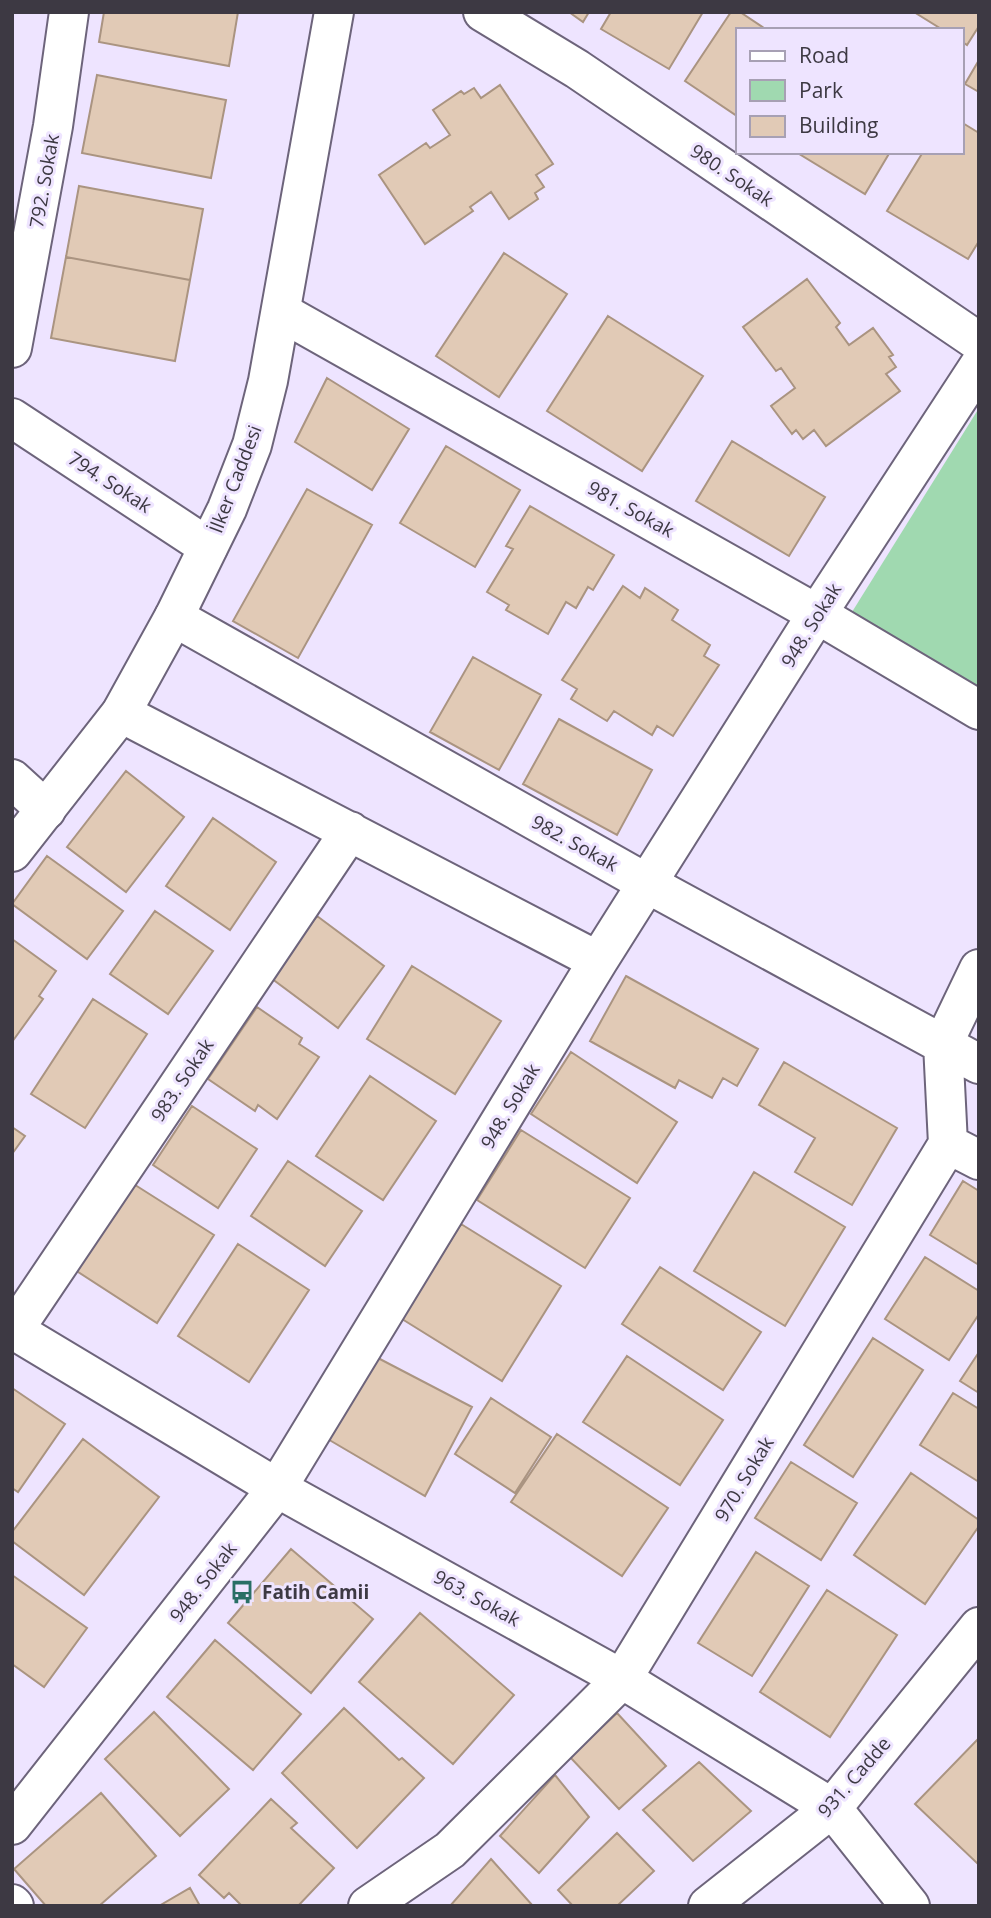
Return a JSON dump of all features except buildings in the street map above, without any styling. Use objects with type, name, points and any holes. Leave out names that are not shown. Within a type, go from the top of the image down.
[{"type":"street","name":"792. Sokak","points":[[12,348],[53,126],[69,12]]},
{"type":"street","name":"İlker Caddesi","points":[[12,852],[121,713],[174,617],[208,547],[251,446],[281,312],[334,12]]},
{"type":"street","name":"980. Sokak","points":[[482,12],[576,69],[979,342]]},
{"type":"street","name":"981. Sokak","points":[[281,312],[817,614],[979,710]]},
{"type":"street","name":"948. Sokak","points":[[12,1825],[277,1488],[598,961],[817,614],[979,366]]},
{"type":"street","name":"794. Sokak","points":[[12,418],[208,547]]},
{"type":"street","name":"982. Sokak","points":[[174,617],[648,884],[979,1064]]},
{"type":"street","points":[[121,713],[598,961]]},
{"type":"street","points":[[12,779],[46,810]]},
{"type":"street","name":"983. Sokak","points":[[13,1329],[350,831]]},
{"type":"street","name":"970. Sokak","points":[[368,1906],[450,1850],[622,1679],[963,1152],[943,1044],[979,969]]},
{"type":"street","name":"963. Sokak","points":[[13,1329],[277,1488],[622,1679],[832,1808],[910,1906]]},
{"type":"street","name":"931. Cadde","points":[[708,1906],[832,1808],[979,1627]]},
{"type":"green space","points":[[979,408],[979,690],[852,612]]},
{"type":"place","name":"Fatih Camii","points":[[242,1592]]}]
